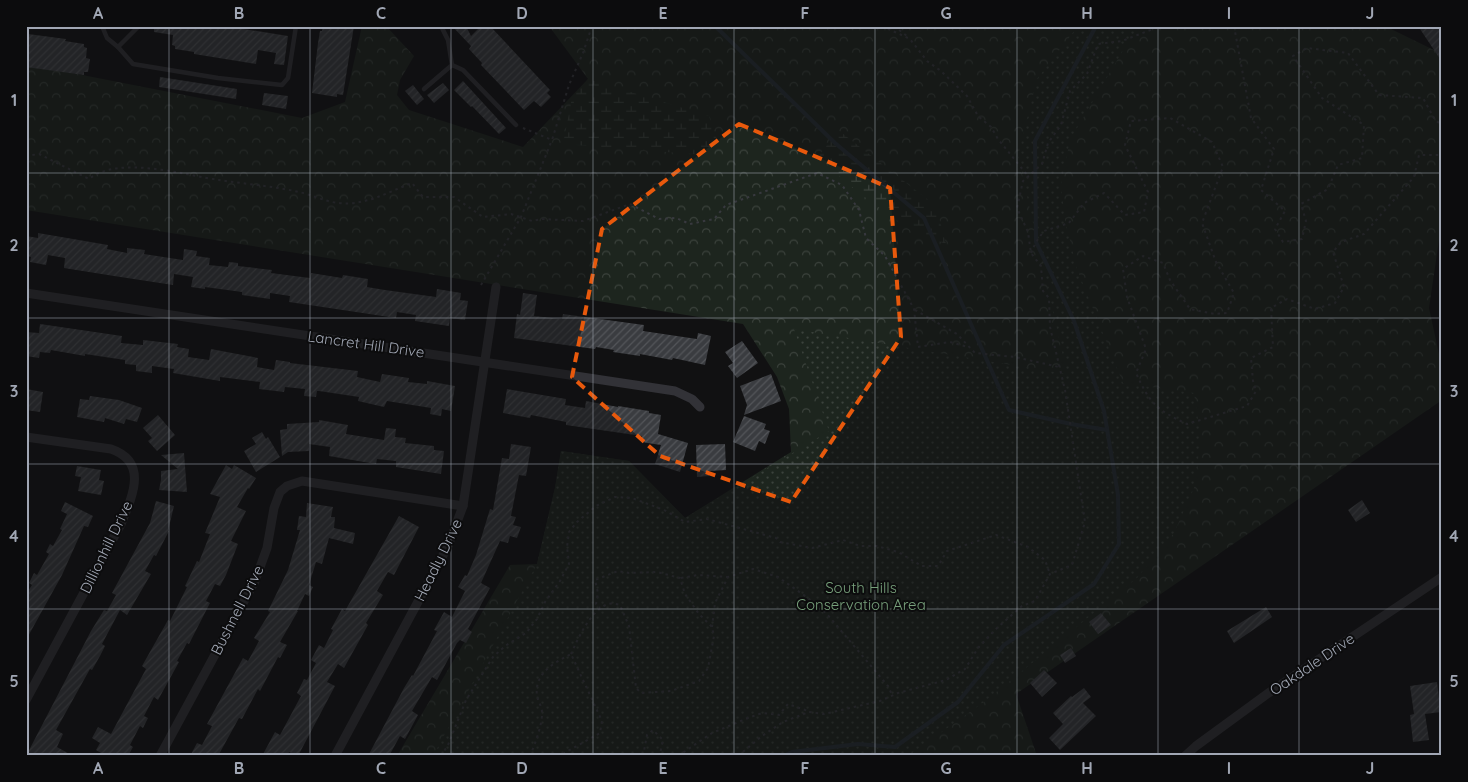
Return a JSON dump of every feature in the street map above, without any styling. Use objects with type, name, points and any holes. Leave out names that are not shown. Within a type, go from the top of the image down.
[{"type":"street","name":"Headly Drive","points":[[335,756],[448,546],[462,506],[486,362],[496,287]]},
{"type":"street","name":"Lancret Hill Drive","points":[[26,293],[675,391],[692,399],[700,407]]},
{"type":"street","name":"Dillionhill Drive","points":[[26,437],[111,449],[119,452],[131,462],[135,477],[131,498],[121,524],[26,700]]},
{"type":"street","name":"Bushnell Drive","points":[[160,756],[255,581],[267,548],[276,500],[286,486],[302,481],[462,506]]},
{"type":"street","name":"Oakdale Drive","points":[[1185,756],[1270,692],[1442,577]]},
{"type":"lane","points":[[102,26],[107,38],[118,46],[132,64],[218,78],[282,85],[288,78],[296,26]]},
{"type":"lane","points":[[118,46],[139,26]]},
{"type":"lane","points":[[441,26],[448,40],[452,65]]},
{"type":"lane","points":[[424,89],[452,65]]},
{"type":"lane","points":[[452,65],[463,70],[516,125]]},
{"type":"path","points":[[481,285],[521,218],[552,140],[569,85],[592,26]]},
{"type":"path","points":[[882,26],[910,39]]},
{"type":"path","points":[[894,26],[910,39],[927,61],[940,70],[967,96],[978,116],[991,127],[998,139],[1028,176]]},
{"type":"path","points":[[678,756],[712,733],[762,713],[778,715],[788,704],[809,712],[824,714],[880,701],[892,695],[946,680],[965,670],[978,648],[997,628],[1022,606],[1035,601],[1050,574],[1072,565],[1085,522],[1079,473],[1066,390],[1050,327],[1049,298],[1043,292],[1041,266],[1031,253],[1028,232],[1017,208],[1023,181],[1042,164],[1048,144],[1061,125],[1070,91],[1087,74],[1098,44],[1122,41],[1153,29],[1154,26]]},
{"type":"path","points":[[1234,26],[1251,118],[1274,149],[1261,190],[1284,211],[1275,229],[1283,242],[1302,239],[1306,221],[1301,204],[1328,189],[1338,165],[1362,158],[1364,125],[1322,98],[1293,56],[1307,48],[1348,53],[1379,95],[1423,98],[1435,120],[1442,124]]},
{"type":"path","points":[[1031,253],[1044,231],[1069,223],[1084,202],[1104,194],[1125,215],[1144,212],[1148,192],[1125,145],[1131,121],[1170,118],[1212,142],[1223,167],[1202,223],[1216,262],[1234,293],[1227,313],[1215,314],[1190,309],[1170,280],[1163,263],[1143,256],[1123,269],[1127,297],[1146,349],[1136,374],[1146,395],[1164,413],[1187,424],[1247,406],[1256,391],[1252,381],[1251,358],[1273,347],[1271,308],[1287,299],[1315,310],[1335,303],[1344,287],[1334,252],[1341,242],[1364,234],[1414,177],[1419,155],[1442,155]]},
{"type":"path","points":[[516,125],[552,140]]},
{"type":"path","points":[[26,156],[39,154],[89,179],[94,174],[117,168],[147,168],[298,192],[338,203],[363,203],[412,183],[423,197],[454,197],[483,217],[511,214],[532,221],[542,218],[583,221],[630,204],[659,219],[676,218],[690,224],[714,219],[726,205],[817,173],[842,185],[859,210],[866,238],[885,256],[914,309],[918,347],[950,342],[968,347]]},
{"type":"path","points":[[914,309],[957,334],[975,353],[1015,357],[1059,367]]},
{"type":"path","points":[[441,756],[448,745],[466,700],[493,657],[505,646],[526,633],[537,619],[545,602],[560,581],[569,564],[568,532],[596,506],[615,497],[632,498],[664,510],[685,522],[707,519],[776,538],[780,542],[812,548],[842,540],[860,546],[877,546],[898,552],[922,566],[938,566],[948,551],[996,535],[1028,547],[1045,560],[1050,574]]},
{"type":"path","points":[[600,608],[596,604],[598,593],[595,580],[618,571],[629,573],[658,572],[680,578],[698,574],[728,577],[753,569],[778,577],[826,613],[888,686],[892,695]]},
{"type":"path","points":[[530,756],[536,742],[542,711],[536,694],[539,677],[551,665],[571,654],[583,629],[600,608],[610,604],[620,605],[629,626],[636,688],[640,693],[671,691],[699,681],[708,668],[714,636],[712,627],[715,603],[728,577]]},
{"type":"path","points":[[680,578],[685,594],[699,614],[712,627]]},
{"type":"path","points":[[559,756],[600,733],[602,721],[571,654]]},
{"type":"path","points":[[738,756],[783,722],[809,712]]},
{"type":"path","points":[[638,756],[643,755],[647,735],[653,730],[663,740],[658,756]]},
{"type":"path","points":[[587,750],[587,756]]},
{"type":"highlighted area","points":[[739,124],[890,188],[901,337],[791,502],[660,456],[572,377],[602,229]]},
{"type":"green space","points":[[362,26],[386,26],[414,56],[400,80],[397,95],[409,110],[523,147],[588,79],[549,26],[1389,26],[1391,29],[1442,54],[1442,230],[1429,308],[1442,368],[1442,400],[1016,694],[1037,756],[397,756],[510,565],[537,564],[555,488],[561,451],[629,461],[685,518],[791,452],[789,409],[777,377],[743,324],[26,210],[26,64],[302,118],[345,102]]},
{"type":"green space","name":"South Hills Conservation Area","points":[[1078,26],[1142,26],[1125,47],[1070,140],[1061,185],[1065,220],[1077,269],[1123,383],[1194,393],[1201,439],[1194,488],[1174,533],[1137,578],[984,702],[908,756],[433,756],[537,564],[555,488],[561,451],[629,461],[685,518],[829,431],[794,329],[1067,374],[1018,156],[1037,79]]},
{"type":"green space","points":[[588,79],[709,116],[717,140],[705,155],[563,144],[572,98]]},
{"type":"green space","points":[[838,130],[936,206],[946,244],[913,232],[859,193],[818,157]]},
{"type":"building","points":[[154,26],[225,26],[288,36],[284,65],[274,64],[276,53],[258,50],[256,64],[175,49],[175,46],[172,45],[173,35],[154,32]]},
{"type":"building","points":[[323,26],[354,26],[343,95],[337,94],[337,97],[312,93],[318,43]]},
{"type":"building","points":[[452,26],[466,26],[471,36],[481,26],[490,26],[550,90],[547,93],[551,97],[541,107],[534,101],[524,110],[481,65],[482,63],[469,49],[471,46]]},
{"type":"building","points":[[1418,26],[1442,26],[1442,62]]},
{"type":"building","points":[[26,35],[66,39],[65,41],[84,44],[84,47],[87,48],[86,58],[90,59],[88,72],[84,72],[84,75],[26,67]]},
{"type":"building","points":[[160,77],[237,89],[236,99],[159,87]]},
{"type":"building","points":[[463,81],[506,128],[499,134],[454,90]]},
{"type":"building","points":[[443,83],[449,90],[434,103],[427,95]]},
{"type":"building","points":[[413,85],[424,99],[417,105],[405,91]]},
{"type":"building","points":[[264,93],[288,96],[286,109],[262,105]]},
{"type":"building","points":[[38,233],[108,245],[107,249],[127,253],[127,248],[145,250],[144,254],[183,260],[184,249],[197,251],[196,256],[210,258],[209,265],[228,267],[229,262],[238,263],[238,266],[272,270],[271,273],[310,278],[311,273],[342,278],[343,275],[368,279],[367,287],[385,290],[436,297],[437,289],[461,293],[460,300],[468,301],[465,320],[450,318],[449,326],[415,321],[416,315],[397,312],[396,318],[289,302],[290,296],[270,293],[270,299],[242,295],[242,292],[191,287],[193,277],[174,274],[173,285],[114,276],[64,268],[65,258],[48,255],[46,265],[30,262],[31,257],[26,256],[26,236],[38,238]]},
{"type":"building","points":[[523,293],[537,295],[534,316],[562,319],[563,314],[644,325],[643,331],[697,339],[698,333],[711,336],[705,365],[673,358],[672,360],[640,354],[640,356],[613,352],[614,350],[596,347],[595,349],[514,338],[517,314],[520,315]]},
{"type":"building","points":[[40,324],[122,336],[121,343],[143,345],[143,340],[178,344],[177,347],[189,349],[188,357],[209,360],[211,349],[258,358],[257,367],[274,370],[276,360],[358,371],[357,377],[380,382],[382,374],[409,378],[408,382],[427,384],[427,381],[455,386],[451,411],[442,409],[441,416],[430,414],[431,408],[387,401],[384,407],[358,401],[359,397],[319,391],[317,391],[316,397],[304,396],[305,389],[285,387],[284,392],[259,389],[260,382],[220,377],[220,381],[173,373],[174,369],[152,366],[152,373],[136,371],[136,365],[125,364],[125,360],[85,354],[85,356],[51,350],[50,353],[40,352],[39,358],[26,356],[26,332],[39,333]]},
{"type":"building","points":[[742,341],[758,363],[737,378],[728,366],[733,363],[725,352]]},
{"type":"building","points":[[771,374],[781,401],[744,415],[747,405],[740,386]]},
{"type":"building","points":[[26,389],[43,392],[40,412],[26,410]]},
{"type":"building","points":[[507,389],[566,399],[565,405],[585,408],[586,401],[649,411],[649,413],[661,415],[658,434],[688,443],[680,472],[655,464],[661,445],[641,442],[642,436],[566,425],[566,422],[531,415],[530,418],[503,413]]},
{"type":"building","points":[[90,396],[119,400],[142,408],[137,422],[126,419],[124,424],[105,418],[104,422],[77,417],[80,399],[89,400]]},
{"type":"building","points":[[158,415],[175,435],[157,451],[148,441],[152,438],[143,428]]},
{"type":"building","points":[[744,416],[766,424],[764,429],[770,431],[765,444],[759,441],[755,451],[733,442]]},
{"type":"building","points":[[319,420],[348,425],[346,434],[384,440],[386,428],[396,429],[395,437],[406,438],[405,443],[434,446],[434,450],[444,451],[441,474],[396,467],[396,461],[377,459],[376,464],[329,456],[330,447],[309,444],[309,451],[288,452],[282,456],[280,430],[287,429],[287,424],[319,422]]},
{"type":"building","points":[[262,432],[266,439],[268,437],[280,457],[256,472],[244,451],[256,444],[252,438]]},
{"type":"building","points":[[511,444],[531,447],[526,476],[519,475],[511,516],[516,517],[513,525],[521,527],[517,538],[510,536],[508,543],[500,541],[481,583],[490,588],[468,629],[472,632],[466,643],[460,640],[457,643],[437,680],[432,677],[412,711],[418,715],[405,739],[400,736],[389,756],[368,756],[437,631],[434,630],[444,612],[452,617],[465,591],[458,587],[465,575],[467,576],[476,555],[490,509],[493,510],[502,458],[509,459]]},
{"type":"building","points":[[725,444],[726,470],[709,471],[709,476],[697,477],[696,445]]},
{"type":"building","points":[[184,453],[187,492],[159,490],[161,471],[178,469],[161,455]]},
{"type":"building","points":[[226,465],[232,469],[234,465],[256,478],[237,507],[246,511],[231,541],[238,544],[226,575],[220,586],[215,584],[206,601],[210,603],[189,644],[187,643],[177,661],[179,662],[158,700],[154,697],[144,716],[148,718],[143,728],[140,726],[130,745],[133,747],[128,756],[106,756],[96,750],[100,743],[92,738],[98,727],[111,734],[146,669],[142,666],[168,620],[170,621],[187,587],[185,586],[197,561],[199,562],[210,534],[205,533],[220,497],[210,494]]},
{"type":"building","points":[[77,466],[101,470],[99,480],[104,481],[101,495],[78,491],[81,477],[75,476]]},
{"type":"building","points":[[1362,500],[1370,513],[1356,522],[1348,510]]},
{"type":"building","points":[[156,501],[174,506],[169,531],[156,556],[154,555],[145,571],[151,574],[127,615],[120,610],[102,644],[105,646],[100,656],[92,670],[90,669],[56,730],[63,734],[57,747],[73,756],[26,756],[91,631],[104,610],[107,611],[116,595],[112,593],[150,523]]},
{"type":"building","points":[[65,502],[93,516],[88,527],[84,526],[62,575],[26,640],[26,594],[32,585],[29,583],[34,573],[37,575],[49,554],[46,552],[50,544],[53,546],[62,530],[60,529],[67,514],[61,511]]},
{"type":"building","points":[[307,503],[333,507],[331,517],[335,517],[334,528],[355,533],[353,544],[329,538],[322,564],[316,562],[309,585],[313,587],[309,596],[305,594],[298,611],[280,642],[287,645],[280,658],[278,657],[260,691],[258,689],[242,719],[239,718],[218,756],[190,756],[197,743],[202,745],[212,726],[207,724],[243,658],[248,661],[259,641],[254,638],[270,612],[268,611],[288,570],[300,530],[297,530],[299,516],[306,517]]},
{"type":"building","points":[[399,516],[419,527],[394,575],[388,572],[377,591],[383,595],[366,623],[368,625],[344,668],[338,664],[327,682],[335,686],[298,756],[289,752],[287,756],[262,756],[275,732],[280,735],[301,696],[297,693],[304,679],[307,680],[316,663],[311,660],[319,645],[324,648],[333,630],[331,629],[342,609],[345,611]]},
{"type":"building","points":[[1266,607],[1272,617],[1234,643],[1227,631]]},
{"type":"building","points":[[1101,613],[1111,625],[1098,634],[1089,622]]},
{"type":"building","points":[[1071,648],[1076,656],[1065,663],[1060,655]]},
{"type":"building","points":[[1044,670],[1057,683],[1042,697],[1030,683]]},
{"type":"building","points":[[1437,682],[1441,712],[1425,714],[1429,740],[1413,742],[1410,715],[1414,714],[1410,686]]},
{"type":"building","points":[[1084,688],[1091,697],[1083,703],[1096,716],[1060,750],[1049,738],[1063,724],[1053,713],[1071,696]]},
{"type":"waterway","points":[[715,26],[835,143],[924,218],[1009,410],[1107,430]]},
{"type":"waterway","points":[[784,756],[792,752],[858,744],[895,747],[958,702],[1004,645],[1094,584],[1119,544],[1118,495],[1104,411],[1074,321],[1036,242],[1035,141],[1096,26]]}]
